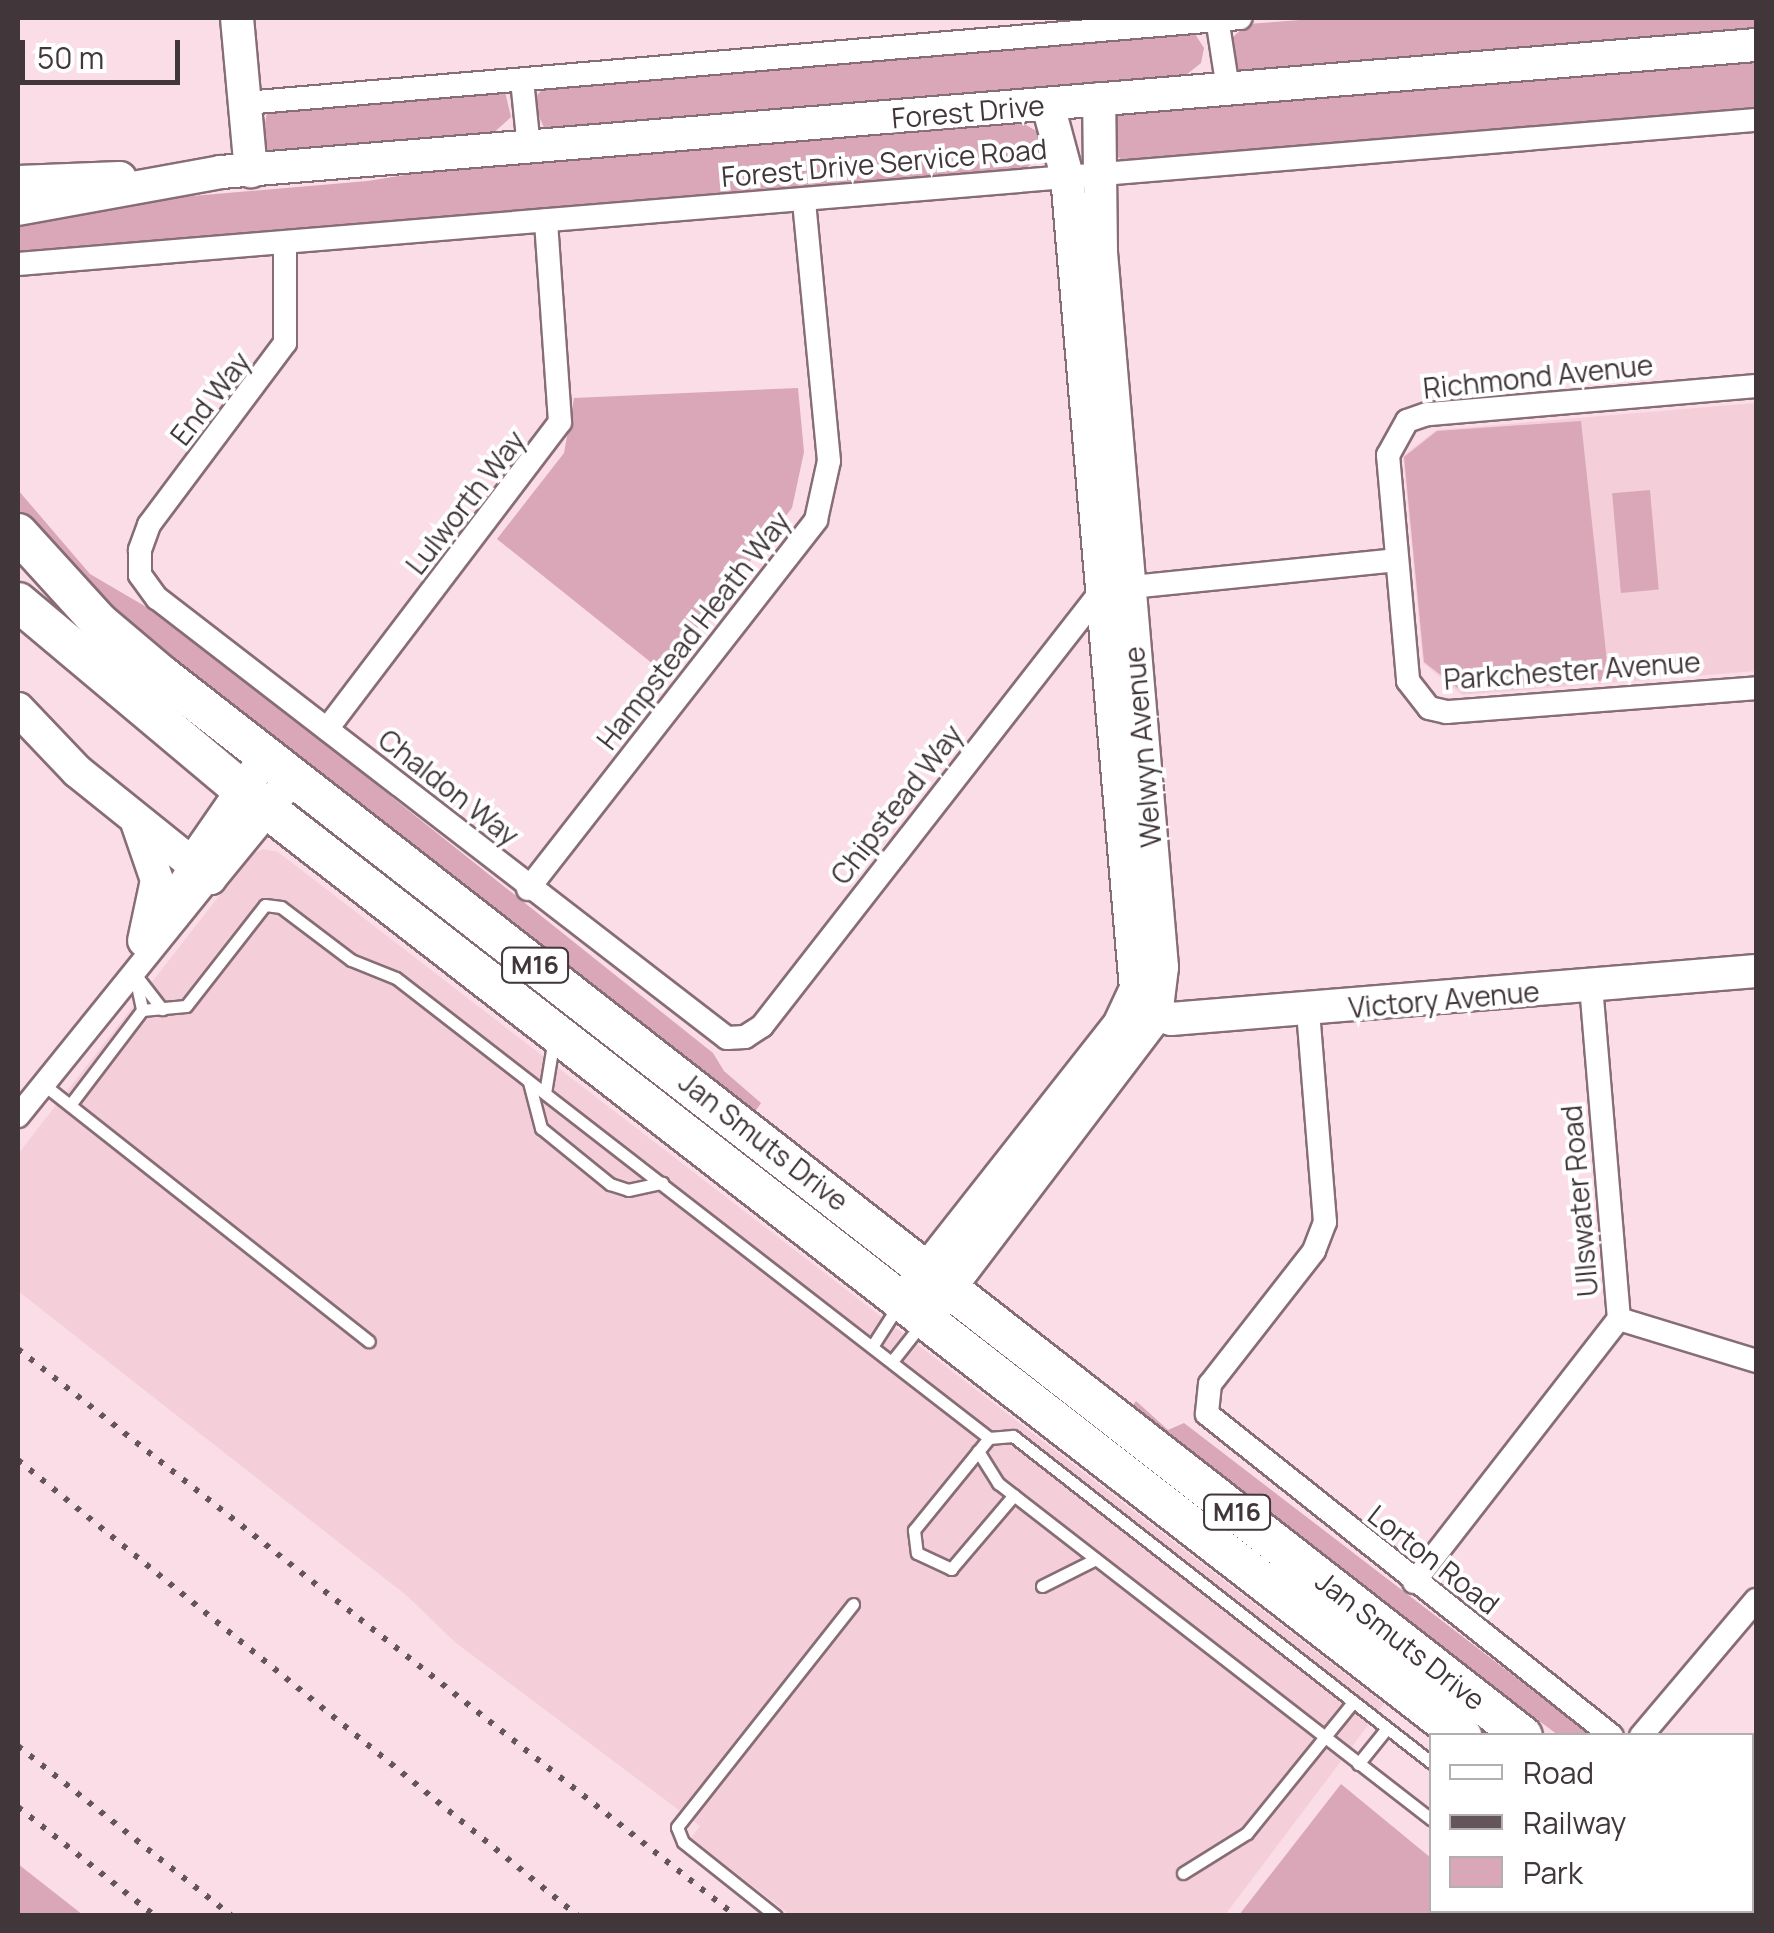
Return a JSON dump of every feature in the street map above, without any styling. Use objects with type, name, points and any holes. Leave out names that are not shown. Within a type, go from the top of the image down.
[{"type":"main road","name":"Jan Smuts Drive","points":[[18,533],[99,622],[279,767],[1519,1733]]},
{"type":"main road","name":"Jan Smuts Drive","points":[[18,602],[253,798],[1458,1733]]},
{"type":"street","points":[[237,18],[250,171]]},
{"type":"street","points":[[245,103],[522,80],[990,28],[1225,18],[1228,89]]},
{"type":"street","name":"Forest Drive","points":[[18,182],[180,178],[1756,45]]},
{"type":"street","points":[[522,80],[529,148]]},
{"type":"street","name":"Welwyn Avenue","points":[[1100,99],[1082,175],[1145,1010]]},
{"type":"street","name":"Welwyn Avenue","points":[[1048,105],[1082,175]]},
{"type":"street","name":"Forest Drive Service Road","points":[[18,264],[1756,120]]},
{"type":"street","name":"Forest Drive","points":[[18,209],[180,178]]},
{"type":"street","name":"Hampstead Heath Way","points":[[528,888],[816,520],[828,461],[804,200]]},
{"type":"street","name":"Lulworth Way","points":[[327,729],[560,422],[546,220]]},
{"type":"street","name":"End Way","points":[[140,574],[140,550],[150,525],[285,344],[286,244]]},
{"type":"street","name":"Richmond Avenue","points":[[1396,560],[1388,455],[1407,421],[1427,414],[1756,386]]},
{"type":"street","points":[[1115,588],[1396,560]]},
{"type":"street","name":"Parkchester Avenue","points":[[1396,560],[1408,681],[1429,708],[1447,712],[1751,682]]},
{"type":"street","name":"Chaldon Way","points":[[140,574],[157,598],[727,1038]]},
{"type":"street","name":"Welwyn Avenue","points":[[1115,588],[1162,967],[1145,1010]]},
{"type":"street","name":"Chipstead Way","points":[[727,1038],[745,1037],[762,1026],[1115,588]]},
{"type":"street","points":[[18,708],[56,752],[201,871]]},
{"type":"street","points":[[18,1116],[118,993],[139,957],[279,767]]},
{"type":"street","points":[[134,816],[156,880],[139,957]]},
{"type":"street","points":[[118,993],[201,871]]},
{"type":"street","points":[[1162,967],[1177,1000],[1202,1016]]},
{"type":"street","name":"Victory Avenue","points":[[1145,1010],[1202,1016],[1308,1011],[1756,971]]},
{"type":"street","name":"Ullswater Road","points":[[1414,1582],[1619,1319],[1590,986]]},
{"type":"street","points":[[914,1310],[1145,1010]]},
{"type":"street","name":"Lorton Road","points":[[1308,1011],[1326,1222],[1314,1251],[1210,1384],[1207,1414],[1220,1429],[1608,1733]]},
{"type":"street","points":[[1619,1319],[1756,1361]]},
{"type":"street","points":[[1644,1733],[1756,1600]]},
{"type":"lane","points":[[142,1010],[186,1006],[272,903],[351,960],[396,978],[873,1344],[989,1438],[1013,1436],[1429,1761]]},
{"type":"lane","points":[[139,957],[162,1009]]},
{"type":"lane","points":[[70,1105],[142,1010],[139,957]]},
{"type":"lane","points":[[544,1093],[555,1031]]},
{"type":"lane","points":[[529,1082],[542,1128],[610,1184],[628,1190],[662,1184]]},
{"type":"lane","points":[[43,1084],[369,1341]]},
{"type":"lane","points":[[873,1344],[914,1310]]},
{"type":"lane","points":[[893,1360],[914,1310]]},
{"type":"lane","points":[[989,1438],[914,1530],[917,1553],[951,1569],[1014,1495]]},
{"type":"lane","points":[[978,1451],[988,1471],[1014,1495],[1429,1818]]},
{"type":"lane","points":[[1042,1586],[1096,1560]]},
{"type":"lane","points":[[776,1916],[684,1842],[677,1828],[853,1604]]},
{"type":"lane","points":[[1184,1873],[1247,1832],[1353,1702]]},
{"type":"lane","points":[[1358,1764],[1387,1728]]},
{"type":"shaded area","points":[[1756,403],[1756,671],[1462,695],[1423,663],[1403,456],[1436,430]]},
{"type":"shaded area","points":[[263,849],[278,852],[1384,1704],[1225,1915],[790,1915],[691,1838],[700,1826],[456,1643],[406,1595],[18,1291],[18,1154],[251,855]]},
{"type":"green space","points":[[1328,18],[1756,18],[1756,32],[1240,72],[1234,62],[1230,40],[1247,24]]},
{"type":"green space","points":[[1182,30],[1195,34],[1204,48],[1201,63],[1181,79],[546,132],[532,101],[548,83]]},
{"type":"green space","points":[[1756,59],[1756,109],[1122,160],[1113,153],[1109,119],[1120,110]]},
{"type":"green space","points":[[505,92],[511,117],[490,136],[270,153],[262,142],[267,112]]},
{"type":"green space","points":[[1016,119],[1038,132],[1040,157],[1020,173],[18,251],[18,221],[169,198],[368,181],[497,160]]},
{"type":"green space","points":[[798,388],[804,452],[792,508],[663,672],[497,539],[564,453],[574,398]]},
{"type":"green space","points":[[1581,421],[1609,680],[1464,693],[1424,662],[1404,457],[1437,431]]},
{"type":"green space","points":[[18,490],[90,574],[148,608],[314,735],[713,1053],[724,1071],[761,1103],[752,1116],[106,614],[18,522]]},
{"type":"green space","points":[[1650,490],[1659,590],[1621,593],[1612,493]]},
{"type":"green space","points":[[1136,1401],[1168,1430],[1184,1423],[1588,1733],[1555,1733],[1127,1412]]},
{"type":"green space","points":[[1341,1784],[1429,1856],[1429,1913],[1503,1915],[1239,1915]]},
{"type":"green space","points":[[18,1864],[83,1915],[18,1915]]},
{"type":"railway","points":[[18,1349],[736,1916]]},
{"type":"railway","points":[[18,1460],[578,1916]]},
{"type":"railway","points":[[18,1746],[232,1916]]},
{"type":"railway","points":[[18,1807],[155,1916]]}]
